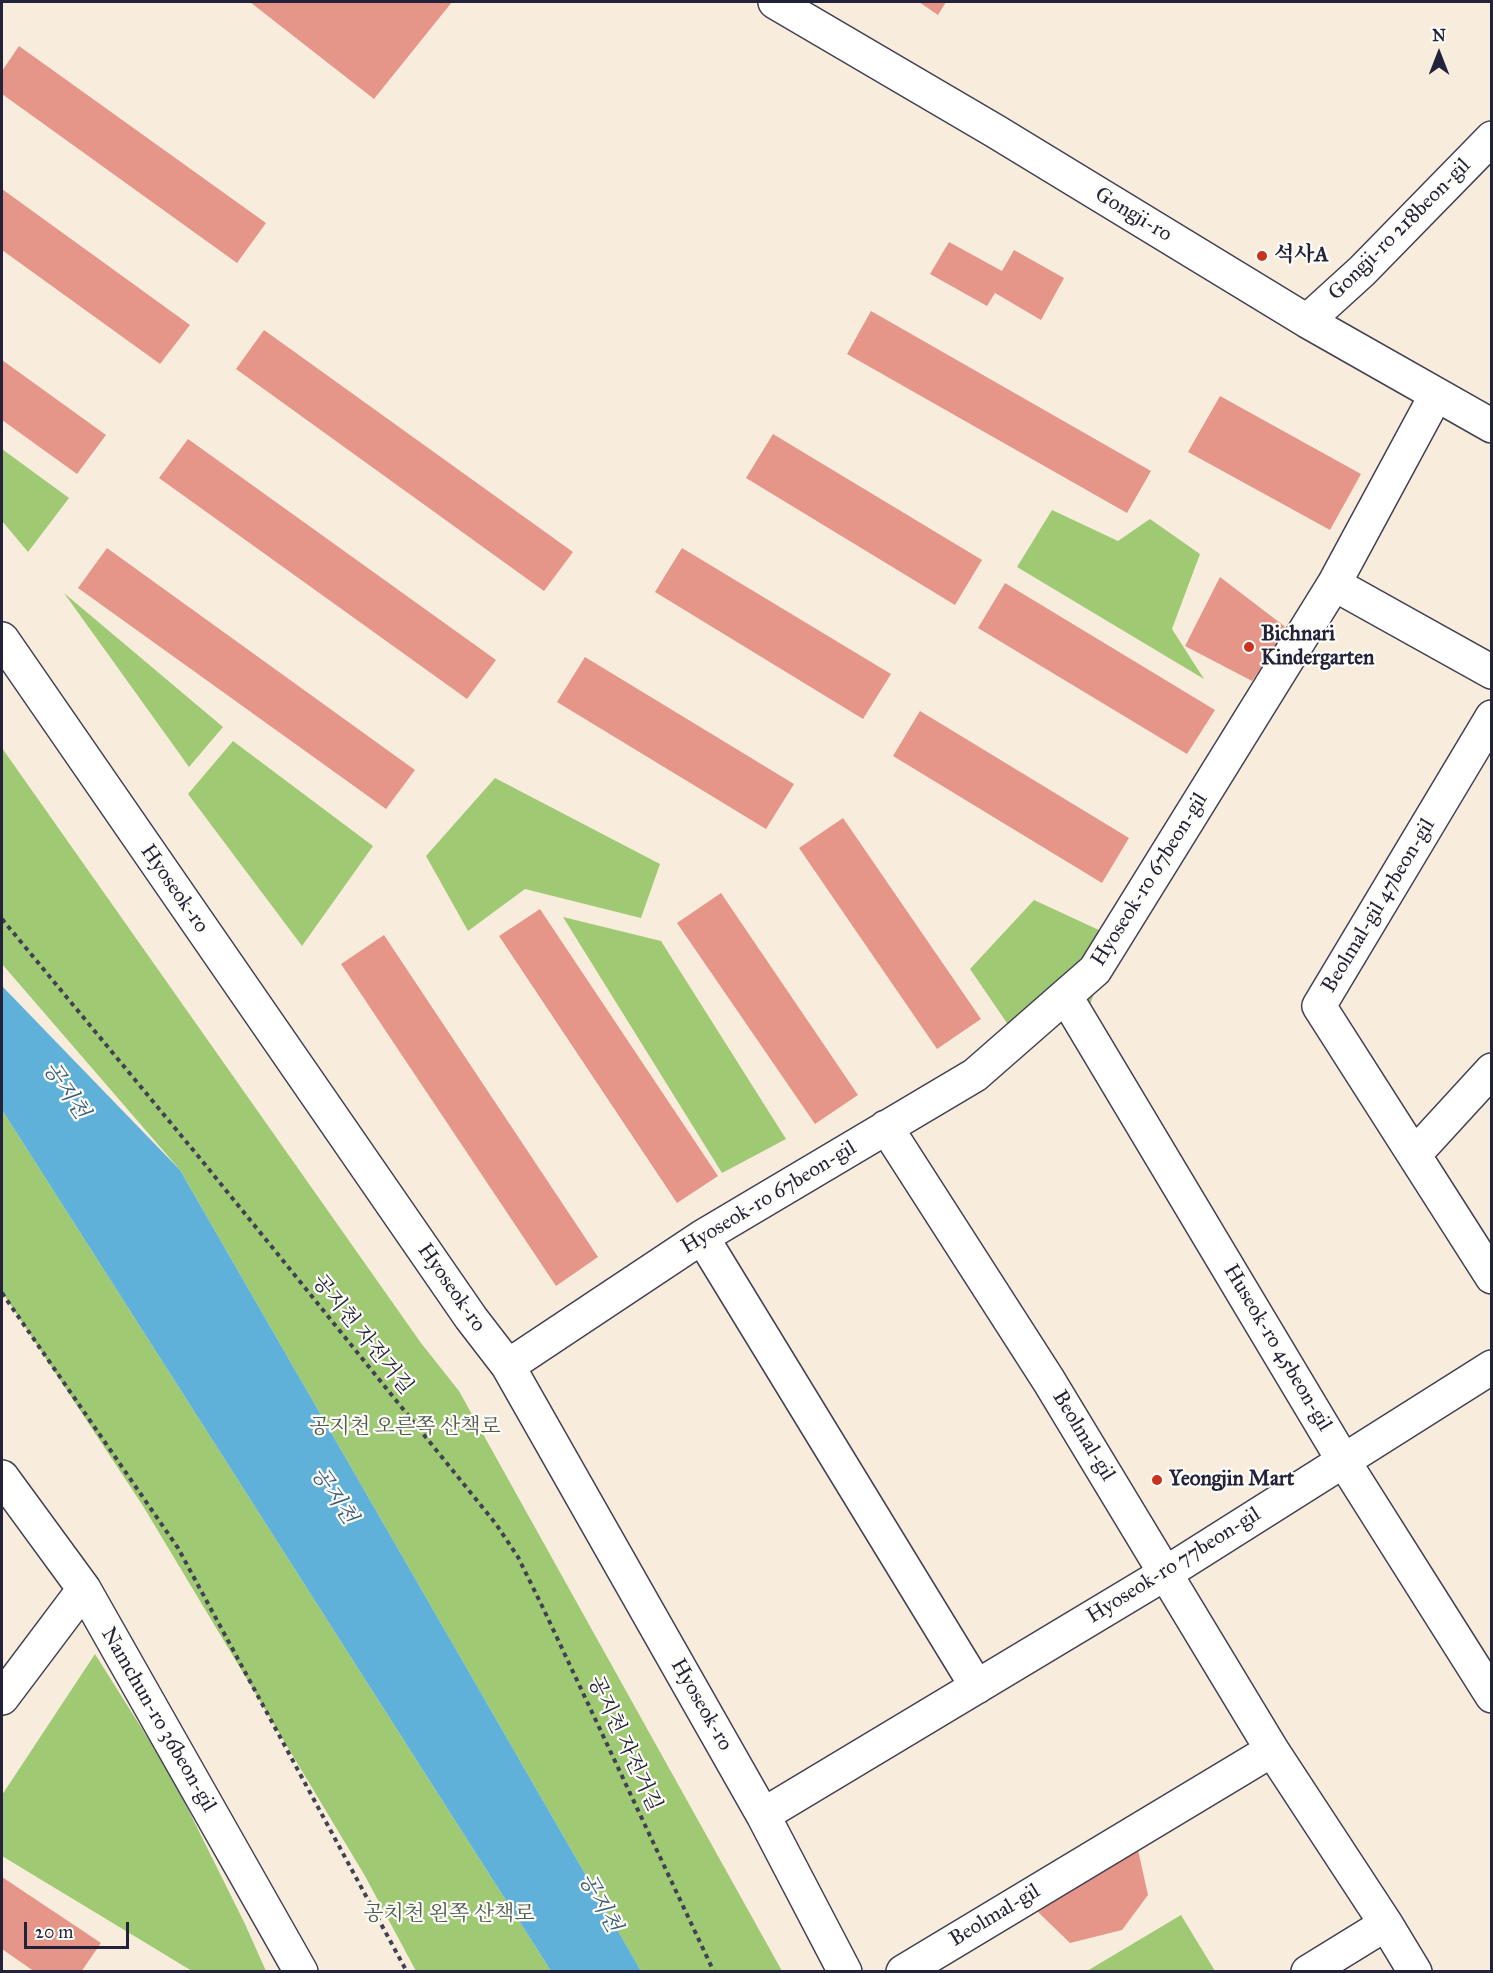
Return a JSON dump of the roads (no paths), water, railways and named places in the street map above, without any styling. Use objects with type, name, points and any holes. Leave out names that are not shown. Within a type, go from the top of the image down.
[{"type":"street","name":"Gongji-ro","points":[[775,2],[985,125],[1307,321],[1491,426]]},
{"type":"street","name":"Gongji-ro 218beon-gil","points":[[1307,321],[1362,271],[1491,138]]},
{"type":"street","name":"Hyoseok-ro 67beon-gil","points":[[508,1366],[702,1237],[975,1075],[1095,970],[1334,584],[1436,395]]},
{"type":"street","points":[[1334,584],[1491,672]]},
{"type":"street","name":"Hyoseok-ro","points":[[2,639],[471,1318],[508,1366],[764,1815],[845,1971]]},
{"type":"street","name":"Beolmal-gil 47beon-gil","points":[[1491,717],[1319,1006],[1491,1277]]},
{"type":"street","name":"Huseok-ro 45beon-gil","points":[[1066,997],[1343,1460],[1491,1696]]},
{"type":"street","points":[[1414,1155],[1491,1070]]},
{"type":"street","name":"Beolmal-gil","points":[[886,1127],[1049,1381],[1272,1750],[1415,1971]]},
{"type":"street","points":[[702,1237],[977,1687]]},
{"type":"street","name":"Hyoseok-ro 77beon-gil","points":[[764,1815],[1166,1573],[1491,1367]]},
{"type":"street","name":"Namchun-ro 36beon-gil","points":[[2,1477],[84,1589],[301,1971]]},
{"type":"street","points":[[2,1695],[84,1589]]},
{"type":"street","name":"Beolmal-gil","points":[[903,1971],[1272,1750]]},
{"type":"street","points":[[1308,1971],[1386,1924]]},
{"type":"water","name":"공지천","points":[[2,986],[180,1170],[641,1971],[551,1971],[2,1110]]},
{"type":"place","name":"석사A","points":[[1262,256]]},
{"type":"place","name":"Bichnari Kindergarten","points":[[1249,647]]},
{"type":"place","name":"Yeongjin Mart","points":[[1157,1480]]},
{"type":"park label","name":"공지천 오른쪽 산책로","points":[[405,1428]]},
{"type":"park label","name":"공치천 왼쪽 산책로","points":[[449,1915]]}]
